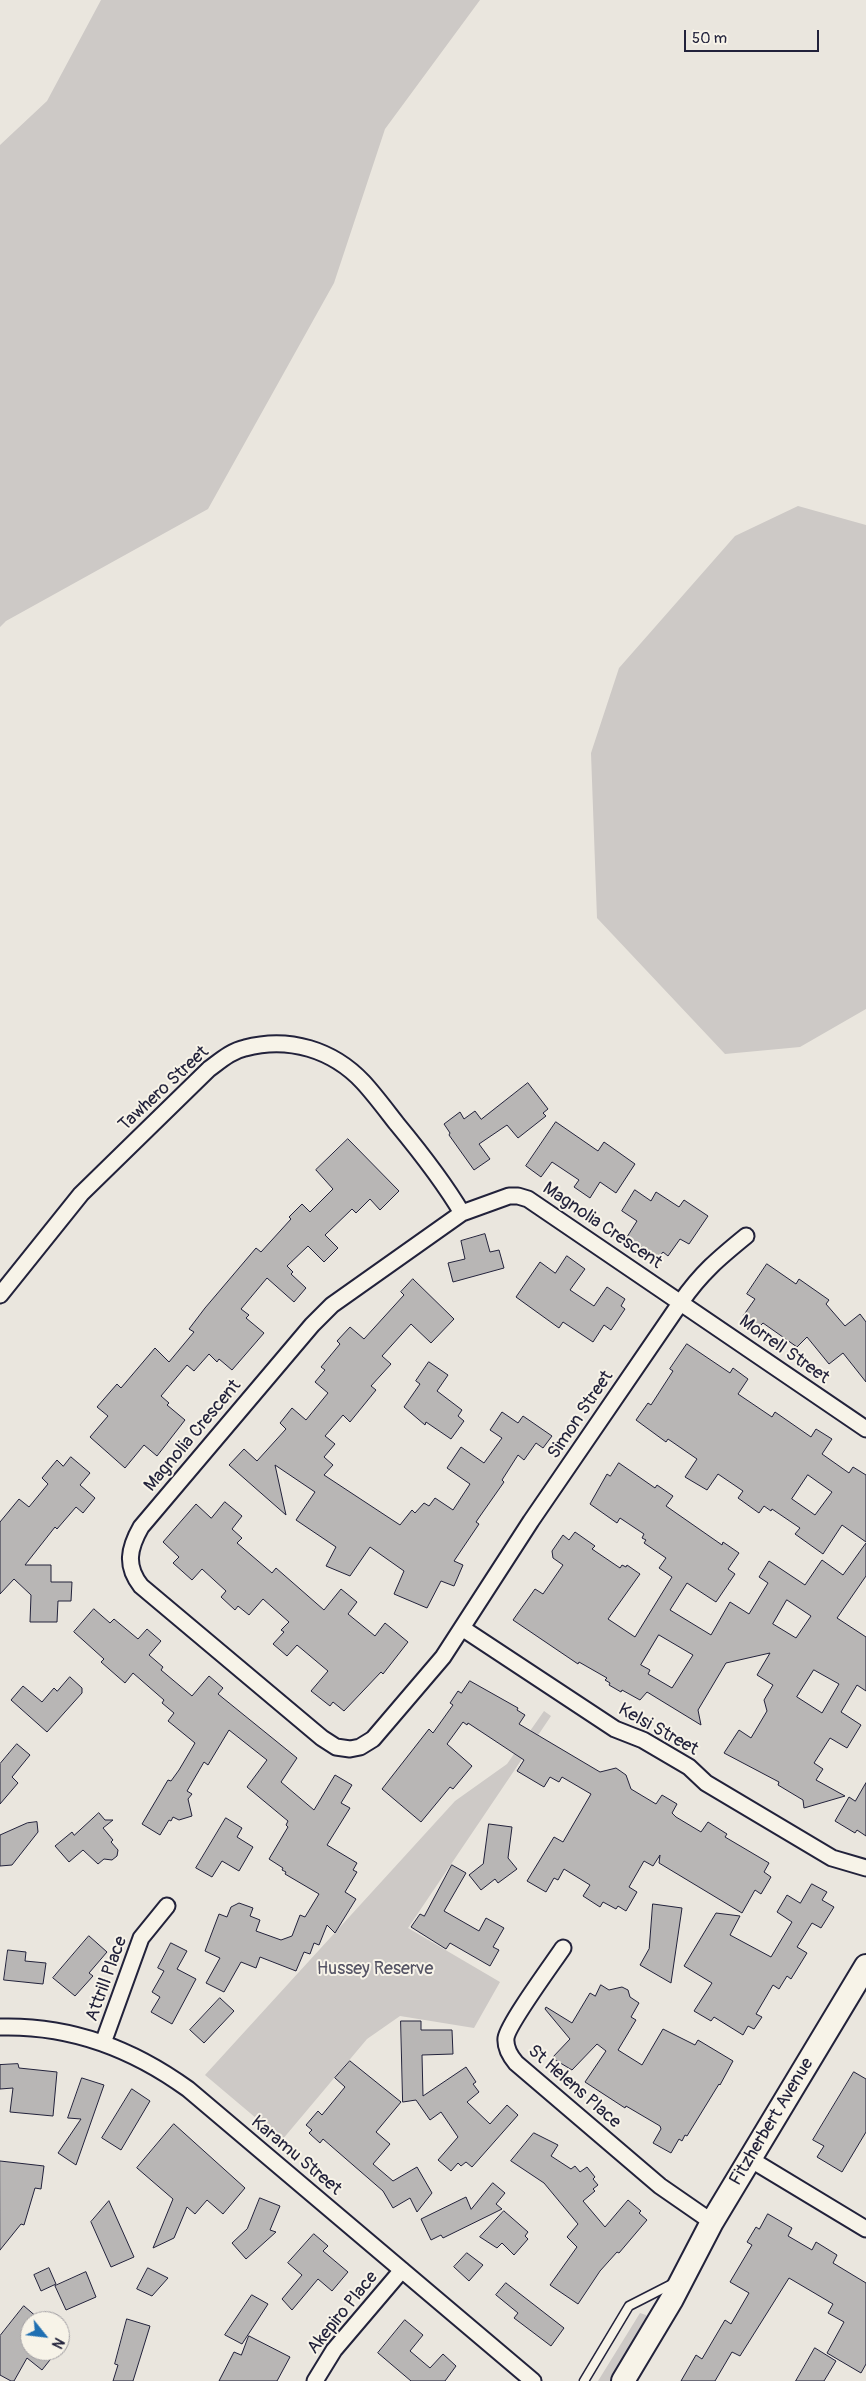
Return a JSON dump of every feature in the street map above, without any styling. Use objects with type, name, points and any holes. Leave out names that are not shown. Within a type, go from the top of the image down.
[{"type":"street","name":"Tawhero Street","points":[[0,1295],[81,1194],[209,1069],[226,1056],[244,1048],[272,1044],[300,1045],[322,1052],[342,1064],[363,1082],[437,1172],[462,1213]]},
{"type":"street","name":"Magnolia Crescent","points":[[462,1628],[442,1657],[373,1738],[360,1747],[350,1749],[336,1747],[322,1738],[141,1586],[134,1578],[129,1565],[134,1540],[141,1527],[312,1325],[332,1305],[462,1213],[509,1196],[528,1198],[681,1302]]},
{"type":"street","name":"Simon Street","points":[[462,1628],[532,1521],[681,1302],[702,1274],[746,1236]]},
{"type":"street","name":"Morrell Street","points":[[681,1302],[866,1429]]},
{"type":"street","name":"Kelsi Street","points":[[462,1628],[615,1729],[651,1744],[689,1767],[706,1783],[832,1858],[866,1868]]},
{"type":"street","name":"Attrill Place","points":[[103,2043],[141,1938],[167,1906]]},
{"type":"street","name":"St Helens Place","points":[[563,1948],[510,2029],[506,2037],[508,2051],[516,2063],[660,2186],[712,2222]]},
{"type":"street","name":"Fitzherbert Avenue","points":[[623,2381],[712,2222],[866,1966]]},
{"type":"street","name":"Karamu Street","points":[[0,2027],[37,2028],[103,2043],[161,2070],[188,2089],[534,2381]]},
{"type":"street","points":[[750,2160],[866,2229]]},
{"type":"street","name":"Akepiro Place","points":[[315,2381],[334,2350],[402,2270]]},
{"type":"lane","points":[[584,2381],[629,2306],[681,2280]]},
{"type":"green space","points":[[101,0],[480,0],[385,129],[334,283],[208,509],[6,621],[0,627],[0,145],[47,101]]},
{"type":"green space","points":[[798,506],[866,525],[866,1009],[800,1047],[725,1054],[597,918],[591,753],[619,668],[735,536]]},
{"type":"green space","name":"Hussey Reserve","points":[[544,1711],[551,1716],[408,1928],[500,1982],[474,2028],[400,2016],[367,2039],[282,2140],[205,2075],[455,1801],[507,1764]]},
{"type":"green space","points":[[640,2313],[646,2315],[648,2320],[613,2381],[598,2381]]},
{"type":"building","points":[[528,1083],[548,1109],[543,1113],[546,1116],[518,1138],[507,1125],[479,1144],[490,1159],[474,1170],[449,1135],[450,1133],[444,1124],[460,1112],[464,1119],[475,1111],[481,1119]]},
{"type":"building","points":[[556,1122],[598,1151],[604,1142],[635,1164],[616,1193],[600,1182],[590,1198],[574,1187],[579,1180],[552,1162],[541,1177],[526,1166]]},
{"type":"building","points":[[348,1139],[399,1191],[380,1210],[370,1199],[356,1213],[352,1209],[325,1235],[338,1248],[324,1262],[308,1246],[287,1266],[293,1272],[291,1274],[306,1288],[294,1302],[267,1278],[241,1309],[249,1315],[246,1318],[264,1333],[232,1370],[219,1359],[217,1362],[209,1354],[194,1371],[187,1365],[161,1396],[169,1403],[167,1405],[185,1420],[157,1456],[144,1445],[125,1468],[90,1437],[108,1416],[97,1407],[117,1384],[121,1388],[155,1348],[169,1362],[194,1332],[189,1329],[205,1308],[256,1248],[261,1252],[302,1204],[310,1212],[333,1189],[316,1170]]},
{"type":"building","points":[[635,1190],[651,1201],[656,1192],[679,1207],[684,1200],[708,1216],[689,1244],[680,1239],[668,1256],[663,1252],[658,1258],[627,1237],[637,1221],[622,1211]]},
{"type":"building","points":[[485,1234],[490,1252],[499,1250],[504,1268],[453,1282],[448,1263],[465,1259],[461,1241]]},
{"type":"building","points":[[567,1256],[585,1269],[570,1290],[594,1306],[607,1287],[625,1299],[621,1306],[625,1309],[611,1330],[604,1325],[593,1342],[563,1322],[559,1328],[516,1297],[540,1262],[555,1273]]},
{"type":"building","points":[[767,1264],[796,1284],[799,1279],[829,1300],[826,1304],[845,1326],[860,1314],[866,1322],[866,1382],[843,1353],[829,1364],[807,1337],[797,1347],[763,1323],[759,1327],[743,1316],[755,1299],[747,1294]]},
{"type":"building","points":[[413,1279],[454,1319],[431,1343],[411,1324],[382,1356],[391,1364],[371,1386],[376,1390],[350,1422],[343,1415],[325,1436],[335,1444],[324,1457],[333,1465],[324,1475],[400,1525],[412,1510],[415,1513],[424,1503],[429,1506],[435,1498],[453,1510],[470,1484],[447,1468],[461,1447],[484,1463],[502,1438],[490,1430],[502,1412],[518,1423],[523,1416],[552,1436],[543,1448],[536,1443],[524,1460],[518,1455],[502,1480],[504,1482],[476,1522],[479,1524],[454,1561],[463,1565],[454,1586],[441,1581],[427,1608],[394,1594],[404,1571],[370,1547],[350,1576],[326,1566],[336,1547],[296,1520],[315,1492],[275,1465],[286,1515],[229,1465],[244,1449],[257,1461],[286,1429],[280,1423],[292,1408],[306,1420],[328,1393],[315,1382],[325,1370],[321,1367],[340,1344],[337,1341],[350,1327],[364,1339],[404,1295],[401,1292]]},
{"type":"building","points":[[687,1344],[730,1373],[733,1368],[748,1379],[738,1394],[772,1417],[775,1412],[811,1437],[816,1429],[832,1439],[822,1454],[849,1473],[853,1467],[866,1475],[866,1542],[842,1525],[823,1554],[795,1534],[800,1528],[772,1509],[771,1511],[764,1506],[759,1513],[738,1498],[743,1491],[718,1474],[707,1490],[685,1477],[697,1459],[668,1439],[666,1442],[636,1420],[648,1403],[651,1405],[673,1371],[670,1369]],"holes":[[[808,1475],[832,1492],[815,1515],[792,1499]]]},
{"type":"building","points":[[429,1362],[448,1375],[437,1391],[462,1410],[458,1416],[464,1421],[451,1439],[426,1422],[425,1425],[404,1407],[420,1384],[416,1381]]},
{"type":"building","points":[[71,1457],[90,1473],[80,1485],[95,1498],[83,1513],[76,1507],[57,1529],[55,1527],[25,1565],[51,1565],[51,1582],[72,1582],[71,1601],[58,1601],[57,1622],[30,1622],[31,1595],[14,1579],[0,1594],[0,1522],[19,1499],[29,1507],[48,1484],[42,1478],[57,1460],[63,1466]]},
{"type":"building","points":[[619,1463],[655,1488],[657,1485],[673,1496],[666,1506],[722,1545],[723,1542],[739,1553],[728,1569],[735,1574],[716,1602],[687,1583],[670,1610],[711,1635],[730,1602],[749,1614],[768,1583],[759,1577],[769,1561],[805,1585],[822,1560],[843,1575],[866,1543],[866,1576],[837,1618],[866,1637],[866,1691],[857,1685],[841,1712],[861,1725],[847,1748],[830,1738],[814,1763],[823,1769],[816,1780],[845,1796],[804,1808],[803,1800],[778,1785],[779,1782],[724,1753],[739,1730],[751,1738],[767,1711],[764,1700],[773,1685],[757,1675],[770,1653],[726,1663],[698,1710],[701,1725],[647,1692],[640,1700],[622,1690],[621,1692],[609,1685],[610,1683],[605,1680],[607,1678],[579,1662],[578,1664],[513,1620],[535,1589],[543,1594],[563,1565],[553,1558],[552,1551],[563,1535],[569,1540],[575,1532],[595,1546],[592,1549],[620,1568],[622,1565],[626,1567],[627,1565],[640,1574],[608,1619],[635,1637],[672,1577],[659,1568],[666,1558],[644,1543],[646,1540],[642,1538],[644,1534],[620,1518],[617,1523],[590,1504],[607,1474],[610,1476]],"holes":[[[787,1600],[811,1616],[796,1638],[773,1624]],[[659,1635],[693,1655],[672,1688],[648,1674],[650,1670],[641,1665]],[[814,1670],[839,1684],[822,1713],[797,1697]]]},
{"type":"building","points":[[225,1502],[242,1516],[232,1529],[242,1538],[237,1543],[272,1573],[276,1568],[324,1610],[341,1589],[357,1602],[348,1614],[375,1636],[385,1623],[408,1642],[383,1674],[381,1672],[344,1711],[333,1702],[330,1706],[311,1691],[328,1671],[297,1645],[287,1656],[273,1644],[284,1632],[281,1630],[289,1622],[263,1599],[249,1615],[238,1606],[235,1610],[221,1597],[226,1591],[202,1569],[192,1580],[173,1563],[179,1557],[163,1542],[196,1504],[211,1518]]},
{"type":"building","points":[[94,1609],[110,1623],[114,1619],[138,1639],[147,1629],[161,1641],[149,1655],[163,1667],[161,1670],[192,1696],[209,1676],[223,1688],[218,1694],[297,1758],[281,1782],[314,1810],[335,1775],[352,1785],[341,1803],[350,1808],[327,1845],[357,1863],[353,1870],[357,1872],[345,1892],[356,1899],[335,1933],[327,1925],[319,1945],[314,1943],[310,1954],[304,1952],[296,1971],[260,1957],[256,1968],[241,1962],[224,1992],[206,1983],[220,1958],[205,1951],[219,1914],[227,1917],[231,1907],[239,1903],[253,1908],[250,1916],[260,1920],[256,1931],[281,1940],[292,1936],[300,1915],[305,1917],[319,1894],[285,1874],[286,1872],[282,1870],[283,1868],[269,1859],[288,1827],[286,1825],[288,1821],[247,1787],[267,1760],[229,1730],[208,1765],[204,1762],[187,1791],[192,1794],[188,1799],[192,1816],[179,1820],[173,1817],[160,1835],[142,1824],[168,1780],[171,1781],[195,1743],[168,1721],[174,1713],[162,1703],[164,1700],[133,1673],[125,1683],[101,1662],[104,1659],[74,1632]]},
{"type":"building","points":[[70,1677],[82,1688],[82,1693],[47,1732],[11,1700],[23,1686],[42,1702],[54,1688],[57,1691]]},
{"type":"building","points":[[470,1681],[518,1708],[517,1710],[525,1715],[519,1724],[600,1772],[616,1768],[626,1775],[631,1789],[656,1804],[662,1795],[677,1804],[672,1813],[676,1817],[701,1832],[708,1822],[727,1834],[725,1837],[769,1863],[764,1872],[771,1877],[761,1894],[755,1890],[742,1913],[659,1863],[660,1855],[653,1866],[644,1861],[629,1887],[637,1892],[626,1911],[618,1906],[616,1909],[603,1902],[600,1907],[583,1896],[590,1885],[564,1869],[558,1880],[554,1878],[546,1892],[527,1881],[554,1837],[563,1842],[591,1794],[562,1777],[559,1782],[550,1777],[544,1787],[517,1771],[524,1760],[468,1723],[467,1725],[463,1722],[447,1744],[472,1766],[453,1789],[450,1787],[421,1822],[382,1789],[429,1729],[433,1733],[453,1705],[450,1703],[458,1691],[461,1693]]},
{"type":"building","points":[[17,1744],[30,1755],[12,1777],[18,1783],[0,1804],[0,1764]]},
{"type":"building","points":[[866,1783],[866,1836],[857,1830],[855,1833],[835,1821],[849,1797],[855,1801]]},
{"type":"building","points":[[99,1813],[105,1820],[113,1820],[103,1828],[113,1840],[111,1842],[118,1850],[117,1856],[112,1860],[104,1859],[98,1864],[83,1850],[69,1862],[55,1846],[72,1832],[74,1835]]},
{"type":"building","points":[[226,1818],[242,1828],[237,1837],[253,1847],[239,1871],[222,1861],[212,1877],[196,1868]]},
{"type":"building","points":[[37,1822],[38,1832],[12,1865],[0,1866],[0,1835],[27,1823]]},
{"type":"building","points":[[489,1824],[512,1827],[508,1858],[517,1869],[498,1883],[495,1879],[481,1890],[469,1875],[483,1864]]},
{"type":"building","points":[[452,1865],[466,1873],[444,1911],[479,1931],[486,1918],[504,1928],[493,1947],[499,1950],[490,1966],[450,1943],[446,1949],[411,1927],[420,1914],[424,1916]]},
{"type":"building","points":[[812,1884],[827,1892],[822,1900],[834,1907],[821,1928],[812,1923],[797,1947],[807,1953],[791,1979],[787,1976],[779,1989],[773,1985],[756,2014],[762,2017],[754,2029],[748,2026],[743,2035],[714,2017],[711,2021],[694,2011],[712,1983],[684,1966],[716,1913],[740,1916],[730,1935],[771,1957],[792,1922],[777,1912],[787,1895],[800,1903]]},
{"type":"building","points":[[653,1904],[682,1908],[671,1983],[640,1965],[649,1949]]},
{"type":"building","points":[[89,1936],[107,1952],[89,1973],[93,1976],[75,1996],[53,1978]]},
{"type":"building","points":[[171,1943],[187,1951],[177,1969],[196,1979],[172,2024],[151,2012],[160,1997],[152,1992],[164,1971],[158,1968]]},
{"type":"building","points":[[8,1950],[26,1952],[25,1961],[46,1963],[43,1984],[4,1980]]},
{"type":"building","points":[[601,1985],[609,1990],[622,1987],[628,1990],[630,1997],[639,2003],[631,2017],[636,2020],[618,2050],[642,2065],[663,2029],[695,2045],[698,2040],[733,2061],[687,2136],[685,2135],[682,2141],[679,2139],[671,2153],[653,2143],[661,2129],[660,2126],[626,2106],[625,2108],[585,2082],[606,2051],[597,2044],[572,2070],[552,2058],[570,2039],[545,2009],[546,2007],[572,2023],[590,1993],[595,1996]]},
{"type":"building","points":[[220,1998],[234,2011],[204,2043],[190,2030]]},
{"type":"building","points":[[401,2021],[421,2021],[421,2030],[452,2030],[453,2054],[422,2055],[423,2096],[466,2067],[476,2082],[473,2084],[479,2092],[467,2102],[490,2124],[507,2105],[518,2115],[472,2167],[466,2162],[461,2166],[458,2163],[451,2171],[438,2160],[458,2137],[441,2112],[430,2120],[416,2100],[403,2102]]},
{"type":"building","points":[[350,2061],[401,2102],[376,2132],[390,2144],[373,2164],[393,2181],[417,2167],[432,2193],[417,2212],[410,2198],[393,2208],[383,2191],[323,2139],[320,2143],[309,2133],[312,2130],[306,2125],[318,2111],[322,2115],[345,2087],[335,2078]]},
{"type":"building","points":[[18,2064],[19,2068],[57,2072],[53,2116],[10,2112],[13,2088],[0,2089],[0,2065]]},
{"type":"building","points":[[854,2072],[866,2079],[866,2132],[842,2172],[817,2157],[824,2146],[813,2140]]},
{"type":"building","points":[[82,2078],[104,2085],[76,2165],[58,2153],[81,2119],[68,2118]]},
{"type":"building","points":[[132,2089],[150,2101],[121,2150],[102,2138]]},
{"type":"building","points":[[174,2124],[245,2188],[223,2214],[207,2200],[195,2214],[187,2207],[174,2238],[153,2248],[173,2199],[137,2168]]},
{"type":"building","points":[[534,2133],[558,2145],[551,2156],[571,2169],[575,2166],[580,2172],[587,2167],[595,2177],[593,2179],[598,2185],[593,2189],[595,2191],[583,2201],[605,2227],[628,2200],[641,2211],[639,2213],[647,2220],[619,2253],[617,2252],[600,2271],[578,2304],[550,2285],[577,2247],[567,2237],[578,2224],[544,2183],[511,2161]]},
{"type":"building","points":[[0,2161],[44,2166],[41,2189],[35,2188],[24,2225],[21,2224],[0,2250]]},
{"type":"building","points":[[493,2183],[505,2193],[496,2204],[502,2209],[443,2238],[441,2235],[431,2240],[421,2219],[466,2197],[471,2209]]},
{"type":"building","points":[[260,2198],[280,2206],[270,2230],[276,2232],[246,2259],[232,2243],[247,2229]]},
{"type":"building","points":[[109,2201],[134,2257],[111,2267],[91,2222]]},
{"type":"building","points":[[504,2211],[528,2232],[525,2236],[528,2239],[514,2255],[502,2243],[497,2248],[480,2237]]},
{"type":"building","points":[[768,2214],[792,2228],[788,2236],[812,2250],[816,2242],[837,2255],[833,2263],[866,2283],[866,2364],[861,2373],[827,2353],[844,2322],[828,2313],[833,2304],[789,2278],[740,2356],[732,2352],[715,2381],[681,2381],[696,2355],[702,2359],[725,2320],[731,2324],[749,2293],[730,2282],[752,2245],[747,2242],[756,2227],[759,2229]]},
{"type":"building","points":[[314,2234],[328,2246],[323,2251],[348,2272],[332,2291],[318,2279],[292,2310],[282,2299],[302,2275],[288,2263]]},
{"type":"building","points":[[467,2253],[483,2265],[469,2281],[454,2267]]},
{"type":"building","points":[[49,2268],[56,2284],[41,2291],[34,2275]]},
{"type":"building","points":[[148,2268],[168,2278],[152,2296],[137,2289]]},
{"type":"building","points":[[86,2272],[96,2297],[66,2310],[55,2286]]},
{"type":"building","points":[[506,2283],[564,2328],[551,2346],[514,2318],[518,2313],[496,2295]]},
{"type":"building","points":[[252,2295],[268,2304],[242,2344],[225,2335]]},
{"type":"building","points":[[24,2306],[30,2311],[20,2311]]},
{"type":"building","points":[[20,2311],[20,2361],[25,2361],[14,2381],[0,2375],[0,2336]]},
{"type":"building","points":[[127,2319],[150,2326],[133,2381],[113,2381],[118,2365],[115,2364]]},
{"type":"building","points":[[405,2320],[423,2335],[410,2351],[430,2368],[443,2354],[456,2366],[445,2381],[411,2381],[378,2353]]},
{"type":"building","points":[[249,2336],[290,2357],[277,2381],[219,2381],[234,2352],[241,2355]]},
{"type":"building","points":[[815,2348],[836,2361],[824,2381],[796,2381]]},
{"type":"building","points":[[31,2361],[49,2361],[42,2370]]}]
